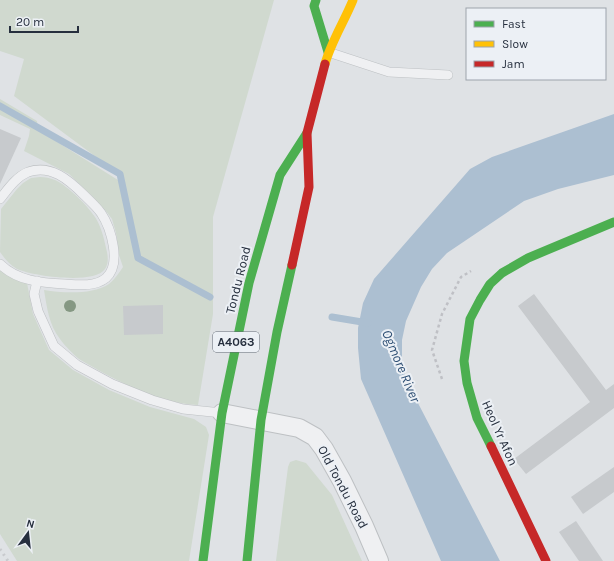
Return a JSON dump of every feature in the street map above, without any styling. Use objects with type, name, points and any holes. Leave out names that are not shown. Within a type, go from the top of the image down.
[{"type":"main road","points":[[316,0],[314,6],[328,52]]},
{"type":"main road","name":"Tondu Road","points":[[246,561],[261,420],[276,332],[309,187],[307,134],[328,52],[353,0]]},
{"type":"main road","name":"Tondu Road","points":[[203,561],[222,413],[249,283],[280,175],[307,134]]},
{"type":"main road","name":"Heol Yr Afon","points":[[546,561],[477,418],[467,383],[464,361],[470,319],[490,284],[502,273],[528,258],[614,222]]},
{"type":"street","name":"Old Tondu Road","points":[[222,413],[299,428],[315,437],[324,449],[342,481],[379,561]]},
{"type":"lane","points":[[328,52],[389,72],[448,75]]},
{"type":"lane","points":[[0,199],[12,184],[29,172],[40,170],[58,174],[74,185],[101,213],[111,238],[114,263],[108,277],[102,281],[87,284],[54,284],[37,281],[16,275],[6,270],[0,264]]},
{"type":"lane","points":[[37,281],[34,294],[38,311],[54,346],[77,365],[112,384],[152,400],[183,409],[222,413]]},
{"type":"path","points":[[445,386],[432,350],[442,314],[461,277],[473,270]]},
{"type":"shaded area","points":[[0,0],[274,0],[213,217],[213,314],[198,405],[185,404],[159,398],[133,388],[109,376],[79,359],[64,344],[53,328],[44,290],[60,292],[86,292],[102,288],[109,284],[123,267],[119,255],[116,233],[112,219],[105,210],[69,174],[24,151],[30,129],[0,115],[0,99],[37,121],[38,130],[118,180],[119,174],[14,96],[24,59],[0,51]]},
{"type":"shaded area","points":[[40,177],[55,180],[66,187],[92,212],[102,232],[108,256],[108,262],[105,269],[99,274],[89,277],[63,278],[25,272],[12,266],[0,252],[1,209],[23,183],[31,178]]},
{"type":"shaded area","points":[[0,270],[27,283],[33,314],[49,350],[73,370],[109,390],[150,407],[194,419],[206,427],[209,435],[189,561],[17,561],[0,534]]},
{"type":"shaded area","points":[[296,460],[306,463],[332,495],[362,561],[276,561],[288,467],[290,462]]},
{"type":"water","name":"Ogmore River","points":[[614,114],[614,175],[558,189],[524,201],[447,253],[432,269],[421,287],[406,321],[402,340],[402,359],[406,380],[500,561],[441,561],[361,379],[358,328],[363,303],[374,279],[470,169],[492,157]]},
{"type":"building","points":[[0,129],[21,138],[0,184]]},
{"type":"building","points":[[534,294],[606,390],[614,384],[614,408],[526,474],[514,459],[590,402],[518,306]]},
{"type":"building","points":[[163,305],[163,334],[124,335],[123,306]]},
{"type":"building","points":[[614,467],[614,492],[583,514],[571,497]]},
{"type":"building","points":[[576,521],[603,561],[579,561],[559,532]]},
{"type":"waterway","points":[[0,106],[120,174],[138,258],[210,297]]},
{"type":"waterway","points":[[332,317],[368,323]]},
{"type":"railway","points":[[0,549],[8,561]]},
{"type":"traffic: fast","points":[[316,0],[314,6],[328,52]]},
{"type":"traffic: fast","points":[[203,561],[222,413],[249,283],[280,175],[307,133]]},
{"type":"traffic: fast","points":[[491,446],[477,418],[467,383],[464,361],[470,319],[480,300],[490,284],[502,273],[528,258],[614,222]]},
{"type":"traffic: fast","points":[[247,561],[261,420],[277,332],[292,265]]},
{"type":"traffic: slow","points":[[325,64],[353,0]]},
{"type":"traffic: jam","points":[[292,265],[309,187],[307,133],[325,64]]},
{"type":"traffic: jam","points":[[491,446],[546,561]]}]
